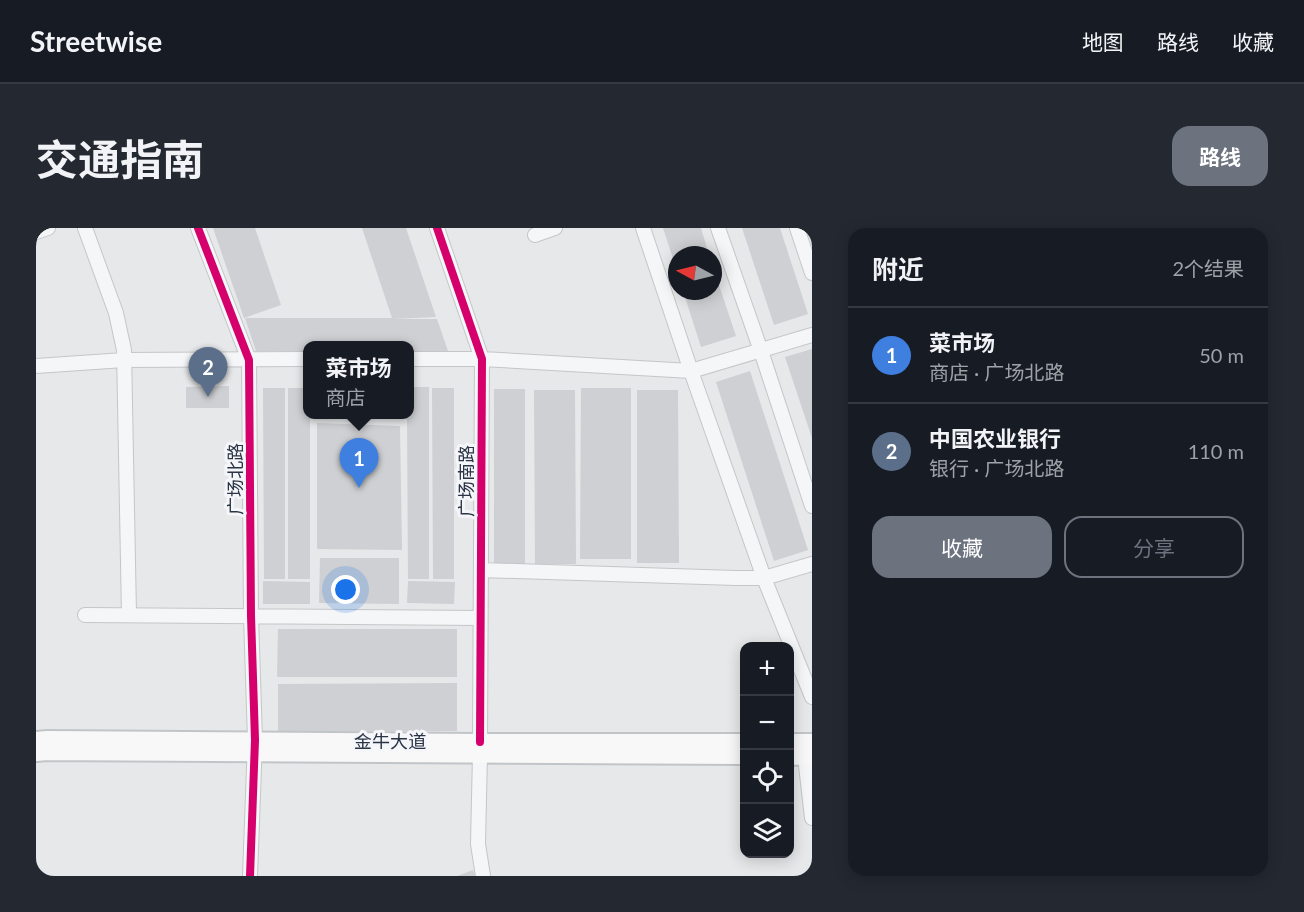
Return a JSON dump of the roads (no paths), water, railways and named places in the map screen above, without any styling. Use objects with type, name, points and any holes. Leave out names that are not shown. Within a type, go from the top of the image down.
[{"type":"main road","name":"金牛大道","points":[[36,740],[255,747]]},
{"type":"main road","name":"金牛大道","points":[[480,748],[740,742]]},
{"type":"main road","name":"金牛大道","points":[[36,753],[255,747],[480,748],[740,756]]},
{"type":"street","points":[[36,232],[48,228]]},
{"type":"street","points":[[85,228],[116,313],[124,350],[129,615]]},
{"type":"street","name":"广场北路","points":[[198,228],[249,360],[251,616],[255,747],[250,876]]},
{"type":"street","name":"广场南路","points":[[437,228],[482,359],[478,844],[483,876]]},
{"type":"street","points":[[535,235],[555,228]]},
{"type":"street","points":[[643,228],[764,578],[812,697]]},
{"type":"street","points":[[718,228],[812,506]]},
{"type":"street","points":[[797,228],[812,273]]},
{"type":"street","points":[[414,359],[482,359],[691,371],[812,335]]},
{"type":"street","points":[[36,366],[124,360],[303,359]]},
{"type":"street","points":[[481,570],[764,578],[812,564]]},
{"type":"street","points":[[85,615],[480,618]]},
{"type":"street","points":[[805,753],[812,818]]},
{"type":"place","name":"中国农业银行","points":[[208,397]]},
{"type":"place","name":"菜市场","points":[[359,488]]}]
